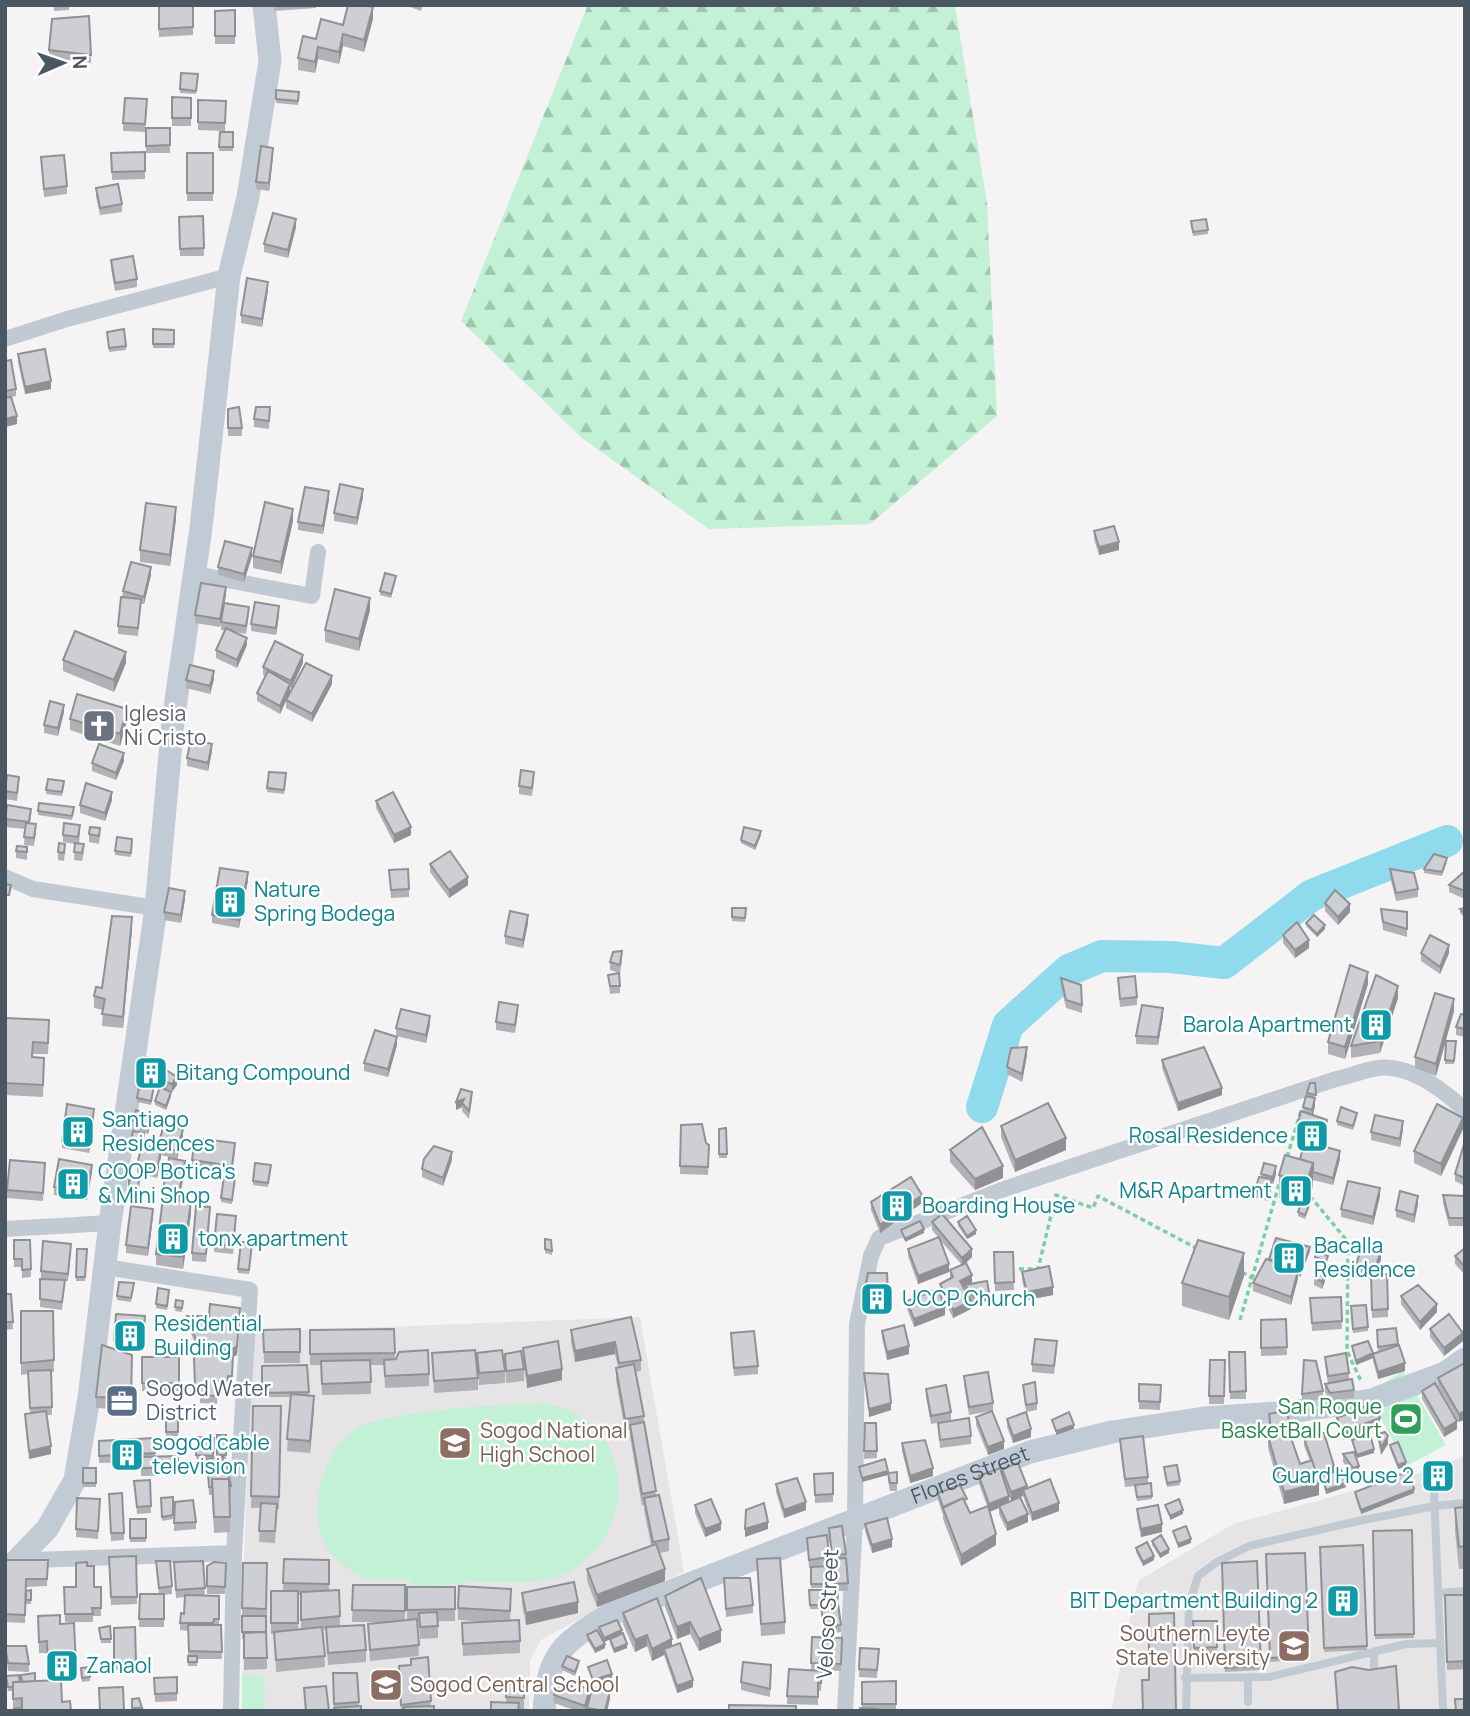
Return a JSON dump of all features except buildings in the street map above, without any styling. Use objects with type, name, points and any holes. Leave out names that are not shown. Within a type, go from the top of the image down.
[{"type":"street","points":[[11,1560],[47,1529],[75,1480],[89,1398],[110,1223],[156,908],[173,721],[195,574],[229,276],[248,197],[270,61],[264,5]]},
{"type":"street","points":[[5,339],[67,319],[229,276]]},
{"type":"street","points":[[195,574],[312,596],[318,552]]},
{"type":"street","points":[[5,877],[33,889],[156,908]]},
{"type":"street","points":[[1307,1089],[1380,1068],[1400,1069],[1423,1079],[1465,1110]]},
{"type":"street","name":"Veloso Street","points":[[845,1711],[855,1520],[857,1324],[871,1256],[878,1238],[1007,1188],[1307,1089]]},
{"type":"street","points":[[5,1229],[110,1223]]},
{"type":"street","points":[[105,1267],[250,1290],[234,1553],[231,1711]]},
{"type":"street","name":"Flores Street","points":[[544,1711],[545,1693],[554,1658],[575,1635],[607,1616],[1030,1452],[1112,1432],[1204,1418],[1291,1412],[1371,1400],[1444,1373],[1465,1359]]},
{"type":"street","points":[[11,1560],[234,1553]]},
{"type":"lane","points":[[1433,1469],[1443,1711]]},
{"type":"lane","points":[[1186,1711],[1189,1606],[1198,1576],[1217,1562],[1249,1546],[1435,1506],[1465,1503]]},
{"type":"lane","points":[[1438,1593],[1465,1591]]},
{"type":"lane","points":[[1185,1678],[1269,1677],[1406,1644],[1440,1643]]},
{"type":"lane","points":[[1374,1652],[1374,1667]]},
{"type":"lane","points":[[1248,1677],[1248,1702]]},
{"type":"path","points":[[1285,1164],[1307,1089]]},
{"type":"path","points":[[1240,1320],[1282,1177]]},
{"type":"path","points":[[1019,1269],[1038,1269],[1056,1195],[1093,1208],[1098,1196],[1205,1253]]},
{"type":"path","points":[[1310,1196],[1348,1242],[1347,1352],[1363,1384]]},
{"type":"path","points":[[1240,1272],[1252,1278]]},
{"type":"shaded area","name":"Sogod National High School","points":[[640,1317],[684,1572],[591,1613],[541,1640],[530,1660],[529,1711],[242,1711],[244,1554],[254,1332]]},
{"type":"shaded area","name":"Southern Leyte State University","points":[[1465,1456],[1465,1711],[1111,1711],[1138,1581],[1233,1524],[1433,1469]]},
{"type":"green space","points":[[588,5],[955,5],[987,203],[997,416],[870,524],[709,529],[582,438],[461,321]]},
{"type":"green space","name":"San Roque BasketBall Court","points":[[1403,1371],[1446,1445],[1406,1466],[1368,1393]]},
{"type":"green space","points":[[548,1404],[578,1415],[600,1434],[613,1457],[618,1484],[615,1512],[604,1538],[586,1560],[560,1576],[539,1581],[463,1581],[463,1584],[411,1587],[410,1580],[376,1579],[358,1575],[332,1554],[318,1524],[319,1494],[322,1479],[335,1451],[354,1430],[369,1423],[417,1413]]},
{"type":"green space","points":[[242,1675],[264,1677],[265,1711],[242,1711]]},
{"type":"waterway","points":[[982,1107],[1008,1025],[1069,970],[1102,956],[1171,957],[1224,963],[1312,895],[1447,841]]},
{"type":"place","name":"Iglesia Ni Cristo","points":[[99,726]]},
{"type":"place","name":"Nature Spring Bodega","points":[[230,902]]},
{"type":"place","name":"Barola Apartment","points":[[1376,1025]]},
{"type":"place","name":"Bitang Compound","points":[[151,1073]]},
{"type":"place","name":"Santiago Residences","points":[[78,1132]]},
{"type":"place","name":"Rosal Residence","points":[[1312,1136]]},
{"type":"place","name":"COOP Botica's & Mini Shop","points":[[73,1184]]},
{"type":"place","name":"M&R Apartment","points":[[1296,1191]]},
{"type":"place","name":"Boarding House","points":[[897,1206]]},
{"type":"place","name":"tonx apartment","points":[[173,1239]]},
{"type":"place","name":"Bacalla Residence","points":[[1289,1258]]},
{"type":"place","name":"UCCP Church","points":[[877,1299]]},
{"type":"place","name":"Residential Building","points":[[130,1336]]},
{"type":"place","name":"Sogod Water District","points":[[122,1401]]},
{"type":"place","name":"San Roque BasketBall Court","points":[[1406,1419]]},
{"type":"place","name":"Sogod National High School","points":[[455,1443]]},
{"type":"place","name":"sogod cable television","points":[[127,1455]]},
{"type":"place","name":"Guard House 2","points":[[1438,1476]]},
{"type":"place","name":"BIT Department Building 2","points":[[1343,1601]]},
{"type":"place","name":"Southern Leyte State University","points":[[1294,1646]]},
{"type":"place","name":"Zanaol","points":[[62,1666]]},
{"type":"place","name":"Sogod Central School","points":[[386,1685]]}]
